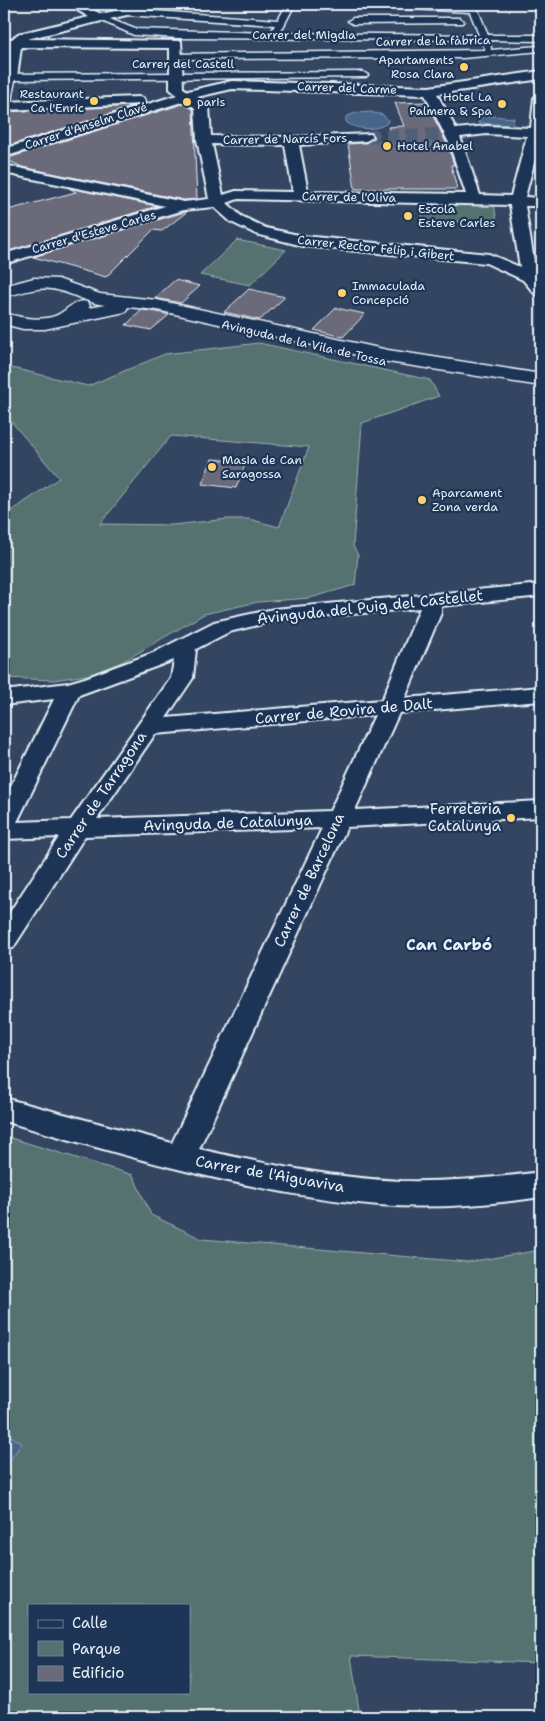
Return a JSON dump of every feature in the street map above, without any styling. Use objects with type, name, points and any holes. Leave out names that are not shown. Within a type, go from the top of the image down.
[{"type":"main road","points":[[4,274],[34,283]]},
{"type":"main road","points":[[4,292],[34,283]]},
{"type":"main road","name":"Avinguda de la Vila de Tossa","points":[[34,283],[58,284],[97,299],[157,304],[388,356],[541,380]]},
{"type":"main road","points":[[67,318],[81,307],[81,296],[76,291]]},
{"type":"main road","name":"Avinguda de la Vila de Tossa","points":[[4,318],[31,324],[113,309],[147,309],[386,362],[541,387]]},
{"type":"street","name":"Carrer del Migdia","points":[[73,4],[100,18],[174,50],[274,35],[541,38]]},
{"type":"street","points":[[36,38],[100,18],[160,4]]},
{"type":"street","points":[[274,35],[291,4]]},
{"type":"street","points":[[373,4],[474,10],[490,52]]},
{"type":"street","points":[[344,36],[360,9]]},
{"type":"street","points":[[127,12],[281,23]]},
{"type":"street","points":[[189,17],[174,50],[180,87],[202,107],[204,140],[217,202]]},
{"type":"street","points":[[353,21],[478,22]]},
{"type":"street","points":[[168,100],[4,106],[11,39],[36,38],[174,50]]},
{"type":"street","name":"Carrer de la fàbrica","points":[[174,50],[285,56],[463,55],[541,48]]},
{"type":"street","points":[[363,82],[364,55]]},
{"type":"street","points":[[463,55],[470,66]]},
{"type":"street","points":[[285,56],[285,81]]},
{"type":"street","name":"Carrer del Carme","points":[[168,100],[180,87],[212,88],[285,81],[363,82],[430,91],[541,76]]},
{"type":"street","name":"Carrer del Castell","points":[[7,77],[180,87],[285,81]]},
{"type":"street","points":[[430,91],[467,166],[474,199]]},
{"type":"street","points":[[539,133],[541,98]]},
{"type":"street","name":"Carrer d'Anselm Clavé","points":[[4,153],[168,100]]},
{"type":"street","points":[[451,134],[487,130],[539,133]]},
{"type":"street","points":[[535,278],[517,200],[533,137],[539,133]]},
{"type":"street","name":"Carrer de Narcís Fors","points":[[204,140],[291,141],[366,137]]},
{"type":"street","points":[[291,141],[301,196]]},
{"type":"street","points":[[4,169],[184,206]]},
{"type":"street","name":"Carrer de l'Oliva","points":[[184,206],[217,202],[236,195],[541,202]]},
{"type":"street","name":"Carrer Rector Felip i Gibert","points":[[217,202],[236,219],[261,231],[303,241],[488,259],[535,278],[541,291]]},
{"type":"street","name":"Carrer d'Esteve Carles","points":[[4,259],[184,206]]},
{"type":"street","name":"Avinguda del Puig del Castellet","points":[[4,698],[70,690],[138,668],[222,627],[259,618],[541,590]]},
{"type":"street","name":"Carrer de Barcelona","points":[[180,1158],[390,708],[430,613],[431,600]]},
{"type":"street","name":"Carrer de Tarragona","points":[[4,941],[78,828],[182,678],[186,653],[184,646]]},
{"type":"street","points":[[4,824],[70,690]]},
{"type":"street","name":"Carrer de Rovira de Dalt","points":[[147,727],[541,694]]},
{"type":"street","name":"Avinguda de Catalunya","points":[[4,831],[338,820],[541,809]]},
{"type":"street","name":"Carrer de l'Aiguaviva","points":[[4,1110],[180,1158],[308,1183],[380,1192],[487,1192],[541,1185]]},
{"type":"green space","points":[[422,202],[494,203],[497,223],[423,221]]},
{"type":"green space","points":[[237,240],[286,250],[250,285],[200,275]]},
{"type":"green space","points":[[259,343],[430,380],[439,396],[362,423],[353,546],[358,555],[355,585],[310,598],[258,602],[204,614],[124,661],[92,674],[54,680],[4,678],[4,509],[13,510],[59,478],[4,413],[4,366],[88,386],[165,354]],"holes":[[[171,436],[309,447],[279,527],[249,519],[228,519],[173,525],[100,524]]]},
{"type":"green space","points":[[4,1136],[133,1175],[151,1215],[202,1239],[468,1262],[541,1250],[541,1663],[351,1656],[360,1717],[4,1717]]},
{"type":"water","points":[[370,112],[383,115],[388,120],[387,123],[372,128],[360,128],[346,122],[346,117],[355,113]]},
{"type":"water","points":[[481,115],[514,118],[512,125],[478,123]]},
{"type":"water","points":[[4,1432],[22,1443],[4,1469]]},
{"type":"building","points":[[426,102],[448,146],[454,165],[451,165],[457,189],[355,189],[348,144],[394,141],[388,127],[404,126],[395,103]]},
{"type":"building","points":[[183,104],[193,109],[197,199],[184,200],[22,167],[5,159]]},
{"type":"building","points":[[135,106],[4,147],[4,112]]},
{"type":"building","points":[[69,188],[157,206],[9,251],[4,249],[4,211],[76,192]]},
{"type":"building","points":[[188,211],[162,231],[153,230],[106,277],[33,257]]},
{"type":"building","points":[[175,280],[200,286],[181,303],[155,298]]},
{"type":"building","points":[[249,289],[285,297],[260,320],[224,312]]},
{"type":"building","points":[[336,308],[365,314],[343,337],[314,330]]},
{"type":"building","points":[[142,310],[169,315],[151,330],[126,325]]},
{"type":"building","name":"Masia de Can Saragossa","points":[[212,459],[246,462],[236,488],[202,484]]},
{"type":"tunnel","points":[[366,137],[450,134]]},
{"type":"place","name":"Apartaments Rosa Clara","points":[[464,67]]},
{"type":"place","name":"Restaurant Ca l'Enric","points":[[94,101]]},
{"type":"place","name":"paris","points":[[187,102]]},
{"type":"place","name":"Hotel La Palmera & Spa","points":[[502,104]]},
{"type":"place","name":"Hotel Anabel","points":[[387,146]]},
{"type":"place","name":"Escola Esteve Carles","points":[[408,216]]},
{"type":"place","name":"Immaculada Concepció","points":[[342,293]]},
{"type":"place","name":"Masia de Can Saragossa","points":[[212,467]]},
{"type":"place","name":"Aparcament Zona verda","points":[[422,500]]},
{"type":"place","name":"Ferreteria Catalunya","points":[[511,818]]},
{"type":"district","name":"Can Carbó","points":[[449,944]]}]
